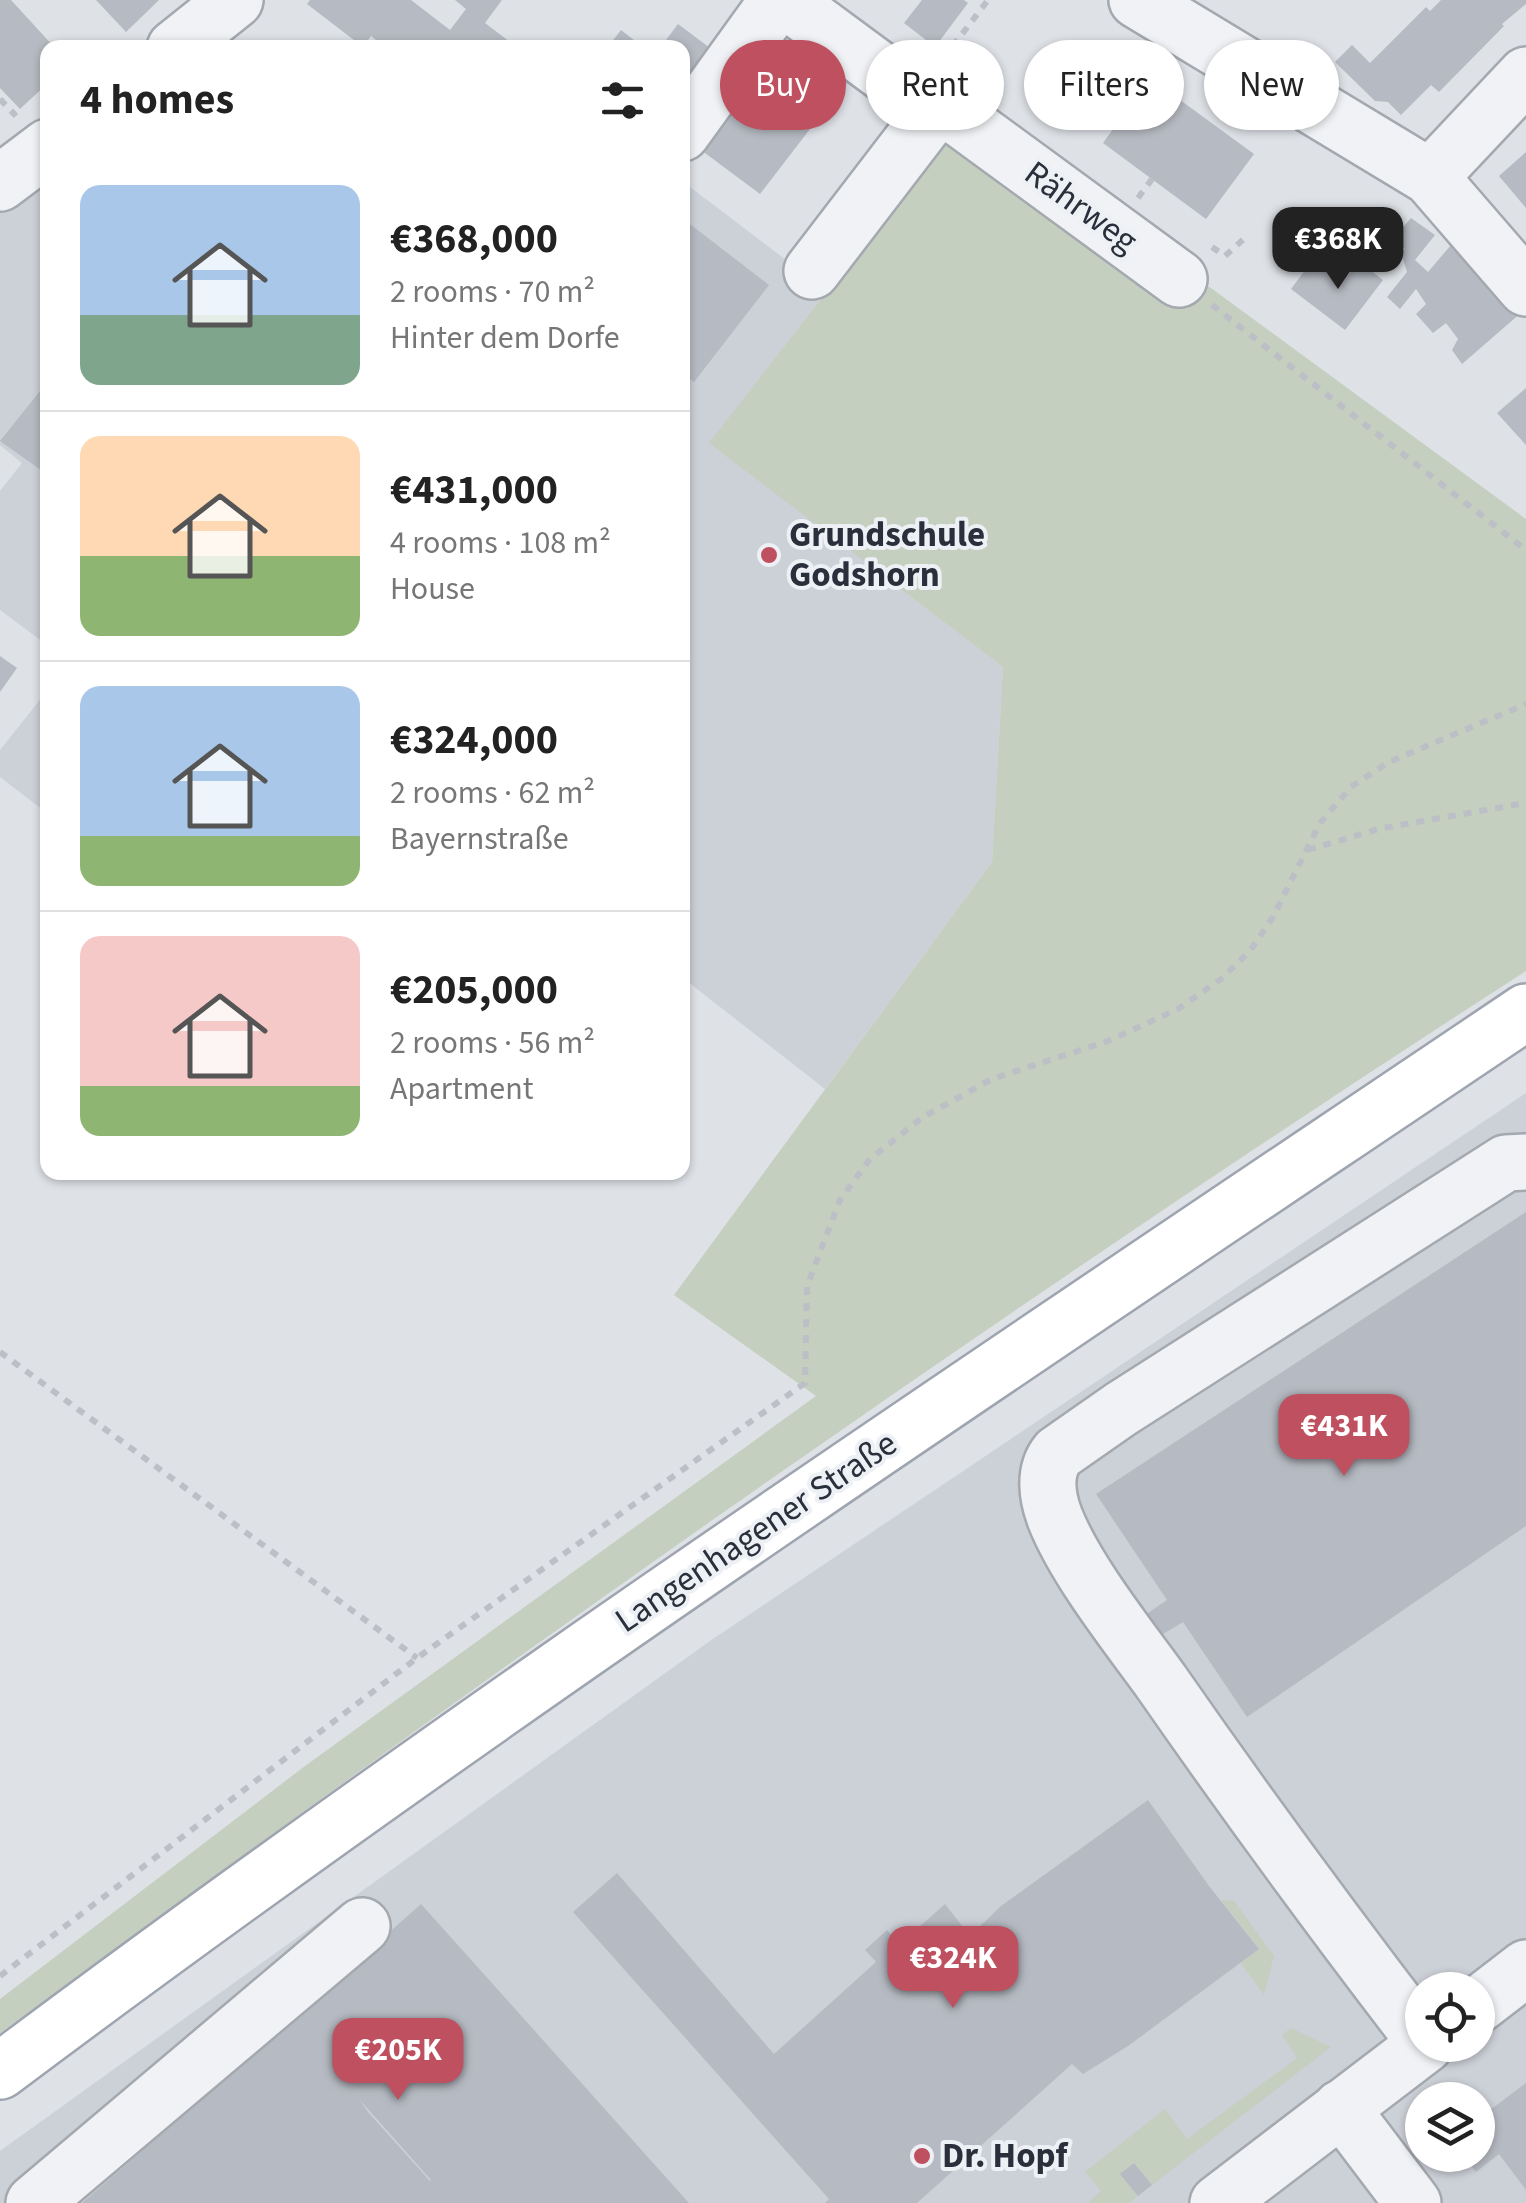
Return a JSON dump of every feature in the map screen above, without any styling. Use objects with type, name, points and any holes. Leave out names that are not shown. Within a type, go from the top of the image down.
[{"type":"main road","name":"Langenhagener Straße","points":[[0,2071],[166,1948],[707,1564],[1526,1012]]},
{"type":"street","points":[[185,40],[236,0]]},
{"type":"street","points":[[690,122],[781,0]]},
{"type":"street","name":"Rährweg","points":[[781,0],[866,58]]},
{"type":"street","points":[[1138,0],[1430,177],[1526,288]]},
{"type":"street","points":[[1430,177],[1526,75]]},
{"type":"street","points":[[812,271],[908,130]]},
{"type":"street","name":"Rährweg","points":[[970,130],[1180,279]]},
{"type":"street","points":[[0,183],[40,153]]},
{"type":"street","points":[[1405,2016],[1233,1785],[1096,1589],[1056,1520],[1048,1479],[1050,1463],[1058,1453],[1121,1408],[1506,1163],[1526,1162]]},
{"type":"street","points":[[34,2203],[362,1926]]},
{"type":"street","points":[[1495,1992],[1526,1968]]},
{"type":"street","points":[[1218,2203],[1405,2057]]},
{"type":"street","points":[[1341,2108],[1414,2203]]},
{"type":"path","points":[[964,40],[988,0]]},
{"type":"path","points":[[1180,279],[1526,550]]},
{"type":"path","points":[[0,1976],[417,1658],[806,1383],[807,1286],[840,1200],[870,1159],[923,1117],[992,1079],[1139,1029],[1222,979],[1250,951],[1273,917],[1320,823],[1351,787],[1389,762],[1526,704]]},
{"type":"path","points":[[1306,850],[1378,829],[1526,802]]},
{"type":"path","points":[[0,1352],[417,1658]]},
{"type":"shaded area","points":[[40,176],[40,640],[0,610],[0,491],[22,463],[0,445],[0,208]]},
{"type":"shaded area","name":"Grundschule Godshorn","points":[[690,187],[827,291],[710,443],[1003,667],[992,862],[825,1089],[690,983]]},
{"type":"shaded area","points":[[40,700],[40,808],[0,777],[0,750]]},
{"type":"shaded area","points":[[1526,1093],[1526,2203],[0,2203],[0,2151],[710,1641]]},
{"type":"green space","points":[[952,130],[995,130],[1526,519],[1526,971],[1138,1227],[755,1490],[0,2033],[0,1999],[305,1766],[816,1396],[674,1295],[992,862],[1003,667],[709,443]]},
{"type":"green space","points":[[1221,1900],[1234,1901],[1274,1956],[1264,1995],[1241,1963],[1259,1948]]},
{"type":"green space","points":[[1291,2028],[1331,2047],[1152,2185],[1134,2163],[1121,2174],[1138,2196],[1129,2203],[1088,2203],[1101,2191],[1085,2172],[1165,2109],[1187,2139],[1297,2058],[1282,2035]]},
{"type":"building","points":[[0,0],[11,0],[48,40],[40,40],[40,90],[20,109],[0,88]]},
{"type":"building","points":[[96,0],[159,0],[126,32]]},
{"type":"building","points":[[310,0],[411,0],[450,30],[466,9],[455,0],[502,0],[485,23],[507,40],[376,40],[371,36],[368,40],[354,40],[307,4]]},
{"type":"building","points":[[922,0],[968,3],[940,40],[926,40],[904,23]]},
{"type":"building","points":[[1441,0],[1526,0],[1439,92],[1431,85],[1401,115],[1388,102],[1375,101],[1339,66],[1339,58],[1352,45],[1370,63],[1426,7],[1430,11]]},
{"type":"building","points":[[678,24],[710,48],[690,74],[690,40],[666,40]]},
{"type":"building","points":[[621,30],[634,40],[613,40]]},
{"type":"building","points":[[1184,103],[1204,117],[1204,130],[1221,130],[1254,154],[1206,219],[1103,143],[1112,130],[1184,130]]},
{"type":"building","points":[[720,125],[720,130],[809,130],[760,194],[701,150]]},
{"type":"building","points":[[1526,152],[1526,208],[1499,176]]},
{"type":"building","points":[[1411,218],[1435,235],[1415,260],[1428,272],[1457,238],[1522,312],[1462,364],[1452,350],[1458,339],[1446,323],[1433,333],[1416,314],[1426,304],[1416,289],[1400,309],[1387,297],[1407,272],[1401,253],[1405,249],[1392,240]]},
{"type":"building","points":[[690,224],[769,285],[694,382],[690,379]]},
{"type":"building","points":[[1312,261],[1342,283],[1359,261],[1383,280],[1345,330],[1291,289]]},
{"type":"building","points":[[1526,388],[1526,445],[1497,413]]},
{"type":"building","points":[[40,391],[40,469],[0,441]]},
{"type":"building","points":[[0,656],[17,668],[0,692]]},
{"type":"building","points":[[1526,1212],[1526,1526],[1247,1717],[1183,1622],[1158,1637],[1145,1615],[1167,1600],[1096,1494]]},
{"type":"building","points":[[1148,1800],[1259,1949],[1128,2046],[1083,2074],[1072,2064],[917,2203],[825,2203],[829,2199],[573,1912],[617,1873],[774,2054],[876,1962],[865,1950],[887,1930],[899,1945],[945,1904],[970,1936],[1001,1906]]},
{"type":"building","points":[[421,1904],[689,2203],[82,2203]],"holes":[[[359,2099],[431,2180],[368,2112]]]},
{"type":"building","points":[[1526,2083],[1526,2190],[1499,2154],[1495,2157],[1495,2106]]},
{"type":"building","points":[[1134,2163],[1152,2185],[1138,2196],[1120,2174]]},
{"type":"place","name":"Grundschule Godshorn","points":[[769,555]]},
{"type":"place","name":"Dr. Hopf","points":[[922,2156]]}]
